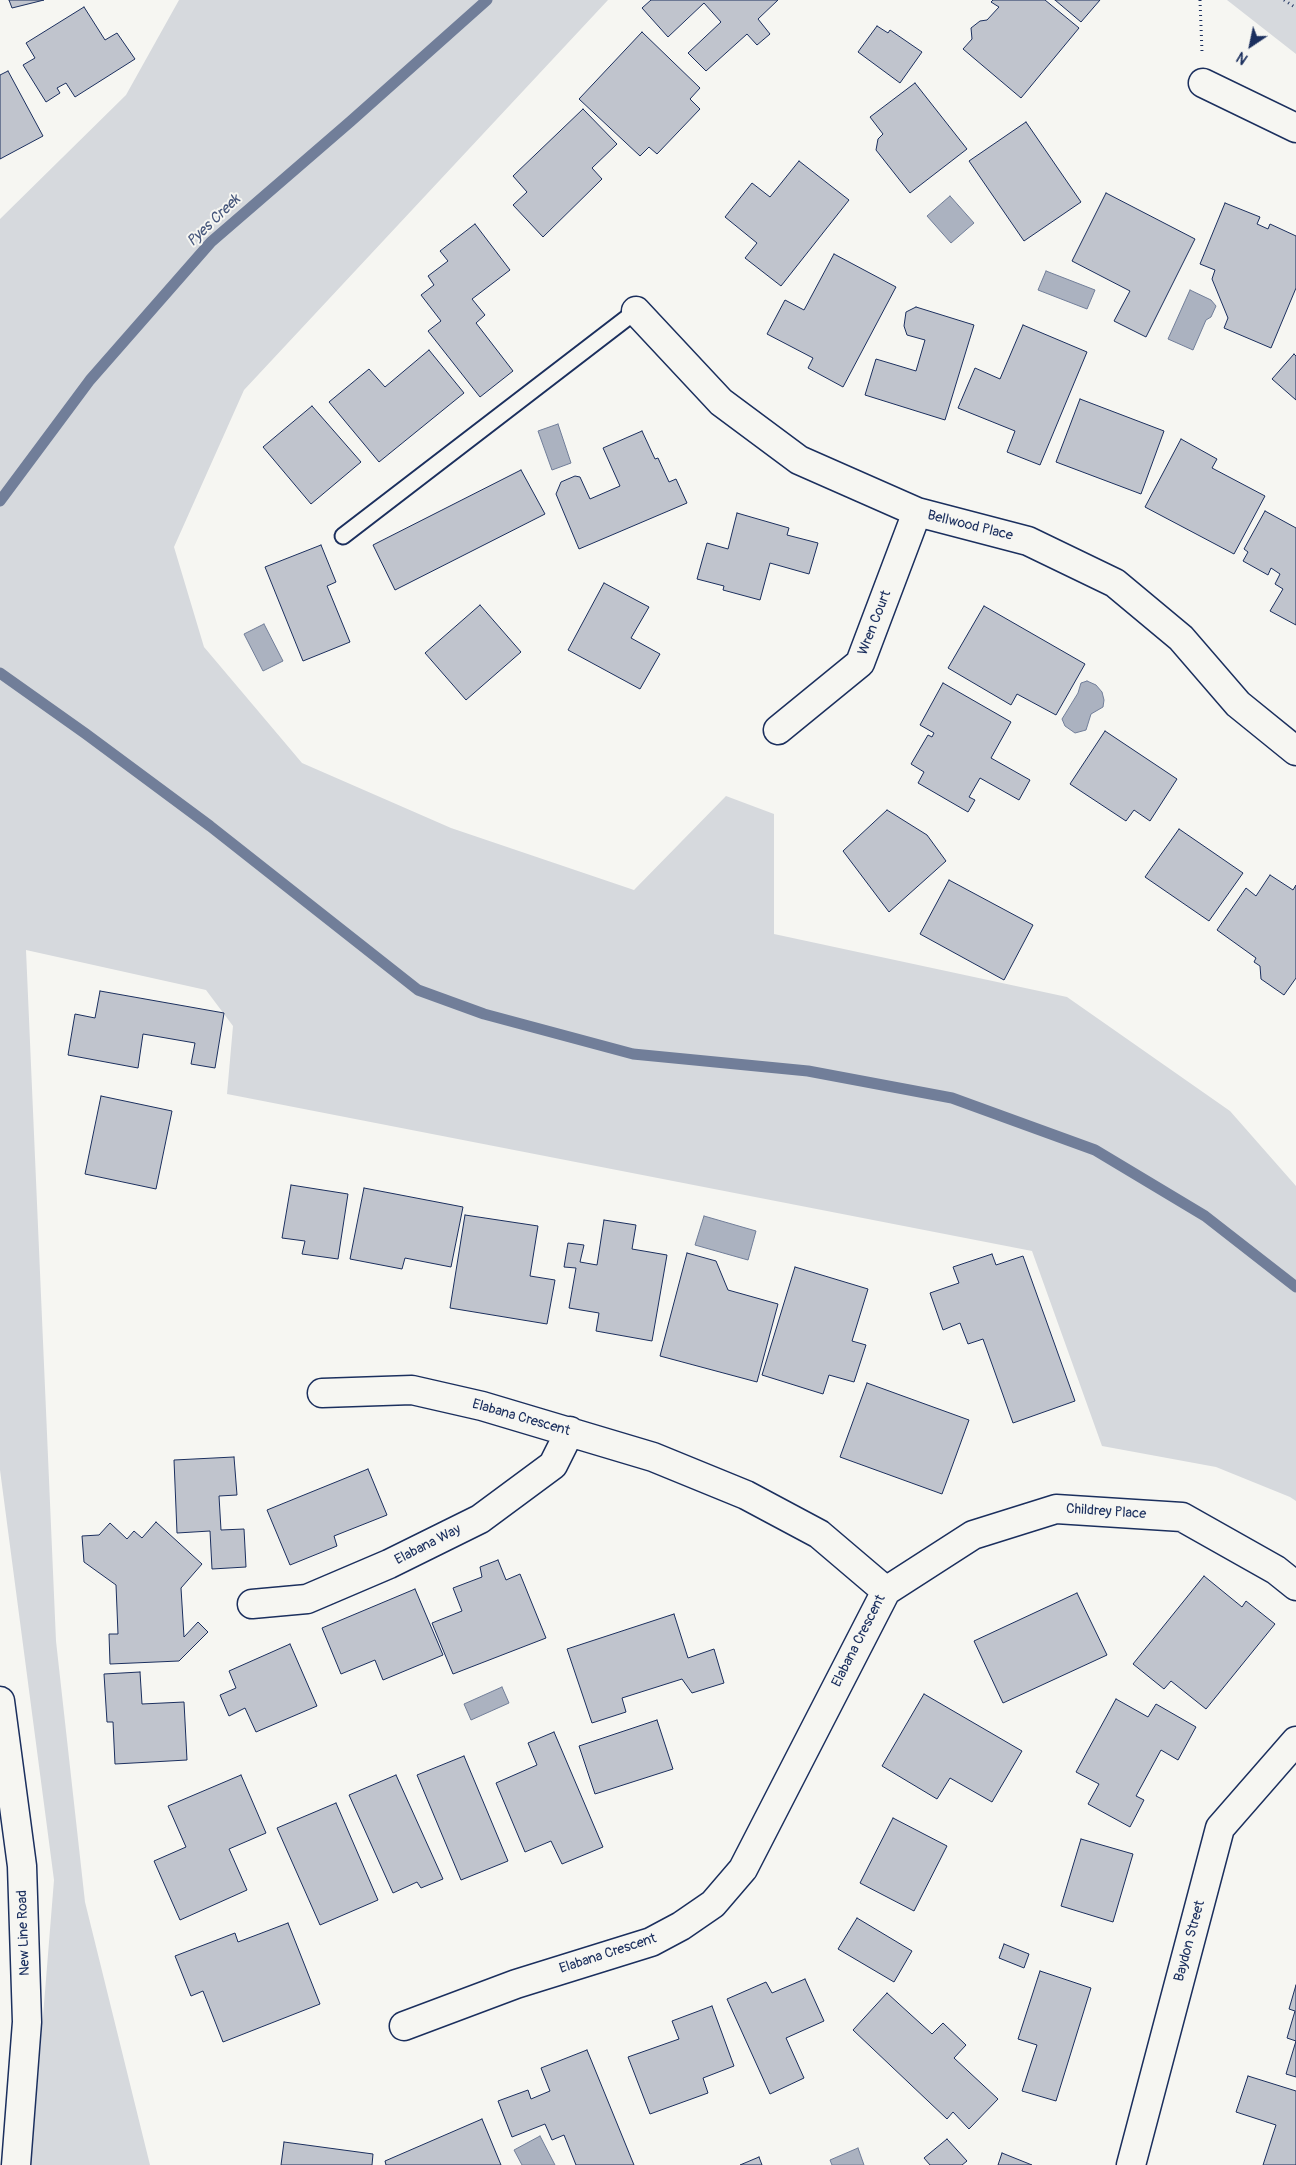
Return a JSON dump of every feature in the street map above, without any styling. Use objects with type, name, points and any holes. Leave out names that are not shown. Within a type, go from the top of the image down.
[{"type":"street","points":[[1202,84],[1296,128]]},
{"type":"street","name":"Bellwood Place","points":[[636,311],[721,402],[799,460],[917,512],[1028,541],[1115,583],[1181,638],[1238,704],[1296,751]]},
{"type":"street","name":"Wren Court","points":[[778,730],[860,663],[917,512]]},
{"type":"street","name":"Elabana Crescent","points":[[322,1393],[412,1390],[482,1406],[653,1457],[746,1495],[819,1534],[886,1591],[743,1869],[713,1904],[681,1926],[650,1942],[516,1984],[404,2026]]},
{"type":"street","name":"Elabana Way","points":[[252,1604],[307,1598],[390,1564],[480,1519],[553,1465],[570,1431]]},
{"type":"street","name":"Childrey Place","points":[[886,1591],[973,1536],[1056,1509],[1182,1517],[1276,1570],[1296,1586]]},
{"type":"street","name":"New Line Road","points":[[0,1701],[22,1866],[27,2022],[16,2165]]},
{"type":"street","name":"Baydon Street","points":[[1131,2165],[1220,1828],[1296,1741]]},
{"type":"lane","points":[[343,536],[636,311]]},
{"type":"path","points":[[1200,0],[1202,84]]},
{"type":"path","points":[[1284,0],[1296,8]]},
{"type":"shaded area","points":[[179,0],[608,0],[244,390],[174,547],[204,647],[302,763],[451,828],[634,890],[726,796],[774,814],[774,934],[1067,997],[1230,1111],[1296,1186],[1296,1501],[1216,1467],[1102,1446],[1032,1251],[227,1094],[233,1026],[206,990],[26,950],[56,1641],[85,1902],[150,2165],[31,2165],[54,1880],[0,1470],[0,219],[126,95]]},
{"type":"shaded area","points":[[1227,0],[1296,0],[1296,54]]},
{"type":"shaded area","points":[[950,196],[974,223],[951,243],[927,216]]},
{"type":"shaded area","points":[[1046,271],[1095,290],[1087,309],[1038,290]]},
{"type":"shaded area","points":[[1190,290],[1211,300],[1216,306],[1211,317],[1206,320],[1193,350],[1168,339]]},
{"type":"shaded area","points":[[558,424],[571,463],[552,470],[538,431]]},
{"type":"shaded area","points":[[264,624],[283,661],[263,671],[244,634]]},
{"type":"shaded area","points":[[1087,681],[1096,685],[1102,692],[1103,707],[1091,714],[1086,730],[1075,733],[1065,726],[1062,719],[1078,693],[1081,683]]},
{"type":"shaded area","points":[[704,1216],[756,1231],[748,1260],[695,1245]]},
{"type":"shaded area","points":[[502,1687],[509,1703],[471,1720],[464,1704]]},
{"type":"shaded area","points":[[540,2136],[555,2165],[522,2165],[514,2150]]},
{"type":"shaded area","points":[[858,2148],[864,2165],[832,2165],[830,2160]]},
{"type":"building","points":[[9,0],[44,0],[12,8]]},
{"type":"building","points":[[651,0],[778,0],[758,19],[770,34],[757,45],[747,34],[706,71],[688,53],[721,22],[704,3],[668,37],[642,8]]},
{"type":"building","points":[[993,0],[1045,0],[1079,28],[1021,98],[963,49],[972,39],[971,28],[980,21],[987,20],[999,7],[991,2]]},
{"type":"building","points":[[1055,0],[1100,0],[1081,22]]},
{"type":"building","points":[[84,7],[105,40],[117,33],[135,59],[75,97],[66,83],[57,88],[60,93],[46,102],[23,65],[35,58],[26,43]]},
{"type":"building","points":[[877,26],[888,33],[890,30],[922,52],[900,83],[858,52]]},
{"type":"building","points":[[642,32],[700,88],[690,99],[700,109],[657,154],[649,147],[640,156],[579,99]]},
{"type":"building","points":[[8,71],[43,136],[0,159],[0,75]]},
{"type":"building","points":[[915,83],[967,149],[910,193],[876,150],[878,139],[883,134],[870,117]]},
{"type":"building","points":[[583,109],[617,144],[592,168],[602,179],[543,237],[513,205],[527,192],[513,176]]},
{"type":"building","points":[[1026,122],[1081,202],[1024,241],[969,161]]},
{"type":"building","points":[[799,161],[849,200],[781,286],[745,258],[757,243],[725,217],[752,183],[770,197]]},
{"type":"building","points":[[1106,193],[1195,239],[1146,337],[1114,321],[1130,291],[1072,261]]},
{"type":"building","points":[[1225,203],[1260,217],[1257,224],[1268,229],[1270,224],[1296,236],[1296,288],[1271,348],[1224,328],[1228,318],[1212,279],[1215,270],[1200,264]]},
{"type":"building","points":[[475,224],[510,270],[472,299],[485,315],[476,323],[513,371],[480,397],[428,331],[441,321],[421,295],[434,285],[428,276],[448,261],[440,251]]},
{"type":"building","points":[[834,254],[896,287],[843,387],[808,368],[813,358],[767,334],[785,300],[804,310]]},
{"type":"building","points":[[916,307],[974,325],[945,420],[865,395],[876,359],[916,371],[925,340],[907,335],[904,326],[906,312]]},
{"type":"building","points":[[1023,325],[1087,352],[1040,465],[1007,452],[1015,431],[958,408],[975,368],[1000,379]]},
{"type":"building","points":[[429,350],[464,393],[379,462],[329,402],[369,369],[385,387]]},
{"type":"building","points":[[1294,354],[1296,356],[1296,400],[1272,379]]},
{"type":"building","points":[[1080,399],[1164,431],[1141,494],[1056,462]]},
{"type":"building","points":[[312,406],[361,462],[311,504],[263,447]]},
{"type":"building","points":[[642,431],[655,459],[658,458],[669,482],[676,479],[687,503],[579,549],[556,494],[561,482],[575,476],[580,477],[590,499],[620,486],[603,448]]},
{"type":"building","points":[[1181,439],[1217,459],[1212,468],[1265,496],[1234,554],[1145,507]]},
{"type":"building","points":[[521,470],[545,514],[395,590],[373,545]]},
{"type":"building","points":[[1265,511],[1296,528],[1296,625],[1270,611],[1283,589],[1275,584],[1280,574],[1271,568],[1268,575],[1243,561],[1248,552],[1244,549]]},
{"type":"building","points":[[737,513],[789,528],[787,535],[818,543],[809,574],[770,563],[760,600],[723,590],[724,586],[697,579],[707,543],[728,549]]},
{"type":"building","points":[[321,545],[336,582],[327,586],[350,642],[303,661],[265,567]]},
{"type":"building","points":[[604,583],[649,607],[631,638],[660,654],[640,689],[568,650]]},
{"type":"building","points":[[480,605],[521,652],[466,700],[425,653]]},
{"type":"building","points":[[984,606],[1085,664],[1056,715],[1017,694],[1011,705],[948,668]]},
{"type":"building","points":[[943,683],[1011,722],[991,758],[1030,780],[1019,800],[980,778],[969,797],[975,800],[968,812],[918,783],[924,772],[911,764],[928,735],[932,737],[934,733],[920,725]]},
{"type":"building","points":[[1105,731],[1177,779],[1150,821],[1134,810],[1126,821],[1070,784]]},
{"type":"building","points":[[887,810],[927,835],[946,861],[889,912],[843,851]]},
{"type":"building","points":[[1179,829],[1243,873],[1209,921],[1145,877]]},
{"type":"building","points":[[1270,875],[1293,890],[1296,885],[1296,978],[1284,995],[1261,979],[1260,966],[1254,962],[1256,958],[1217,930],[1246,888],[1256,896]]},
{"type":"building","points":[[949,880],[1033,925],[1004,980],[920,934]]},
{"type":"building","points":[[100,991],[224,1013],[215,1068],[191,1064],[195,1043],[143,1034],[138,1068],[68,1055],[75,1014],[95,1018]]},
{"type":"building","points":[[101,1096],[172,1111],[156,1189],[85,1174]]},
{"type":"building","points":[[291,1185],[348,1194],[338,1259],[302,1254],[305,1241],[282,1238]]},
{"type":"building","points":[[364,1188],[463,1207],[451,1267],[405,1258],[402,1269],[350,1259]]},
{"type":"building","points":[[465,1215],[538,1226],[530,1276],[555,1280],[547,1324],[450,1308]]},
{"type":"building","points":[[604,1220],[636,1225],[632,1249],[667,1255],[652,1341],[596,1331],[599,1313],[569,1308],[576,1268],[564,1267],[568,1243],[584,1245],[580,1262],[597,1265]]},
{"type":"building","points":[[687,1253],[716,1261],[728,1290],[778,1304],[757,1382],[660,1356]]},
{"type":"building","points":[[992,1254],[996,1265],[1023,1256],[1075,1401],[1013,1423],[983,1339],[968,1344],[960,1323],[943,1330],[930,1293],[959,1283],[953,1267]]},
{"type":"building","points":[[795,1267],[868,1289],[852,1341],[866,1345],[854,1382],[829,1375],[823,1394],[762,1375]]},
{"type":"building","points":[[867,1383],[969,1420],[942,1494],[840,1457]]},
{"type":"building","points":[[234,1457],[237,1495],[219,1496],[221,1530],[244,1529],[246,1567],[212,1569],[210,1531],[177,1533],[174,1460]]},
{"type":"building","points":[[368,1469],[387,1515],[334,1536],[337,1546],[290,1565],[267,1510]]},
{"type":"building","points":[[156,1522],[202,1564],[181,1588],[184,1637],[198,1622],[208,1632],[179,1661],[110,1664],[109,1634],[118,1634],[116,1585],[84,1562],[82,1536],[99,1535],[110,1523],[127,1539],[134,1531],[142,1538]]},
{"type":"building","points":[[498,1560],[506,1580],[520,1574],[546,1638],[453,1674],[432,1623],[462,1611],[453,1588],[482,1577],[480,1567]]},
{"type":"building","points":[[1204,1576],[1242,1607],[1246,1601],[1275,1624],[1206,1709],[1171,1681],[1164,1689],[1133,1664]]},
{"type":"building","points":[[415,1589],[443,1655],[383,1680],[375,1660],[341,1674],[322,1628]]},
{"type":"building","points":[[1077,1593],[1107,1655],[1003,1703],[974,1641]]},
{"type":"building","points":[[674,1614],[688,1658],[714,1649],[724,1683],[692,1693],[682,1679],[622,1698],[626,1712],[592,1723],[567,1649]]},
{"type":"building","points":[[290,1644],[317,1706],[256,1732],[245,1708],[229,1716],[220,1695],[236,1688],[229,1671]]},
{"type":"building","points":[[140,1672],[142,1704],[184,1702],[187,1760],[115,1764],[113,1722],[107,1722],[104,1674]]},
{"type":"building","points":[[924,1694],[1022,1751],[992,1802],[950,1778],[937,1799],[882,1766]]},
{"type":"building","points":[[1116,1699],[1148,1717],[1156,1704],[1196,1727],[1178,1760],[1161,1750],[1136,1796],[1144,1800],[1130,1827],[1088,1804],[1099,1784],[1076,1772]]},
{"type":"building","points":[[657,1720],[673,1769],[595,1794],[579,1746]]},
{"type":"building","points":[[554,1732],[603,1847],[562,1864],[551,1841],[525,1852],[496,1783],[537,1765],[528,1743]]},
{"type":"building","points":[[464,1756],[508,1861],[461,1880],[417,1775]]},
{"type":"building","points":[[241,1775],[266,1833],[229,1849],[247,1890],[180,1920],[154,1861],[186,1847],[168,1806]]},
{"type":"building","points":[[396,1775],[443,1879],[421,1888],[417,1882],[393,1893],[349,1795]]},
{"type":"building","points":[[336,1803],[378,1900],[320,1925],[277,1828]]},
{"type":"building","points":[[893,1818],[947,1846],[914,1911],[860,1883]]},
{"type":"building","points":[[1081,1839],[1133,1854],[1113,1922],[1061,1906]]},
{"type":"building","points":[[857,1918],[912,1951],[894,1982],[838,1949]]},
{"type":"building","points":[[288,1923],[320,2004],[223,2042],[203,1991],[191,1996],[175,1956],[235,1933],[238,1942]]},
{"type":"building","points":[[1004,1944],[1029,1954],[1024,1968],[999,1958]]},
{"type":"building","points":[[1040,1971],[1091,1988],[1056,2101],[1022,2091],[1037,2045],[1018,2039]]},
{"type":"building","points":[[805,1979],[824,2021],[786,2038],[804,2078],[770,2094],[727,1999],[766,1982],[772,1993]]},
{"type":"building","points":[[1296,1985],[1296,2041],[1287,2038],[1295,2011],[1289,2009]]},
{"type":"building","points":[[887,1993],[932,2034],[943,2023],[966,2045],[954,2058],[998,2099],[969,2129],[953,2112],[947,2119],[853,2030]]},
{"type":"building","points":[[712,2006],[734,2066],[703,2078],[708,2093],[650,2114],[628,2057],[679,2039],[672,2021]]},
{"type":"building","points":[[1296,2041],[1296,2077],[1286,2074]]},
{"type":"building","points":[[587,2050],[634,2165],[576,2165],[564,2135],[552,2140],[545,2124],[512,2137],[498,2101],[528,2090],[531,2099],[550,2091],[541,2068]]},
{"type":"building","points":[[1248,2076],[1296,2091],[1296,2165],[1263,2165],[1276,2125],[1236,2112]]},
{"type":"building","points":[[482,2119],[501,2165],[386,2165],[385,2161]]},
{"type":"building","points":[[947,2139],[967,2161],[962,2165],[930,2165],[924,2158]]},
{"type":"building","points":[[284,2142],[373,2154],[372,2165],[281,2165]]},
{"type":"building","points":[[1002,2153],[1032,2165],[998,2165]]},
{"type":"building","points":[[759,2157],[762,2165],[740,2165]]},
{"type":"waterway","name":"Pyes Creek","points":[[0,501],[90,380],[211,242],[487,0]]},
{"type":"waterway","points":[[0,673],[210,826],[418,990],[484,1014],[633,1054],[808,1071],[952,1098],[1095,1150],[1205,1216],[1296,1287]]}]
